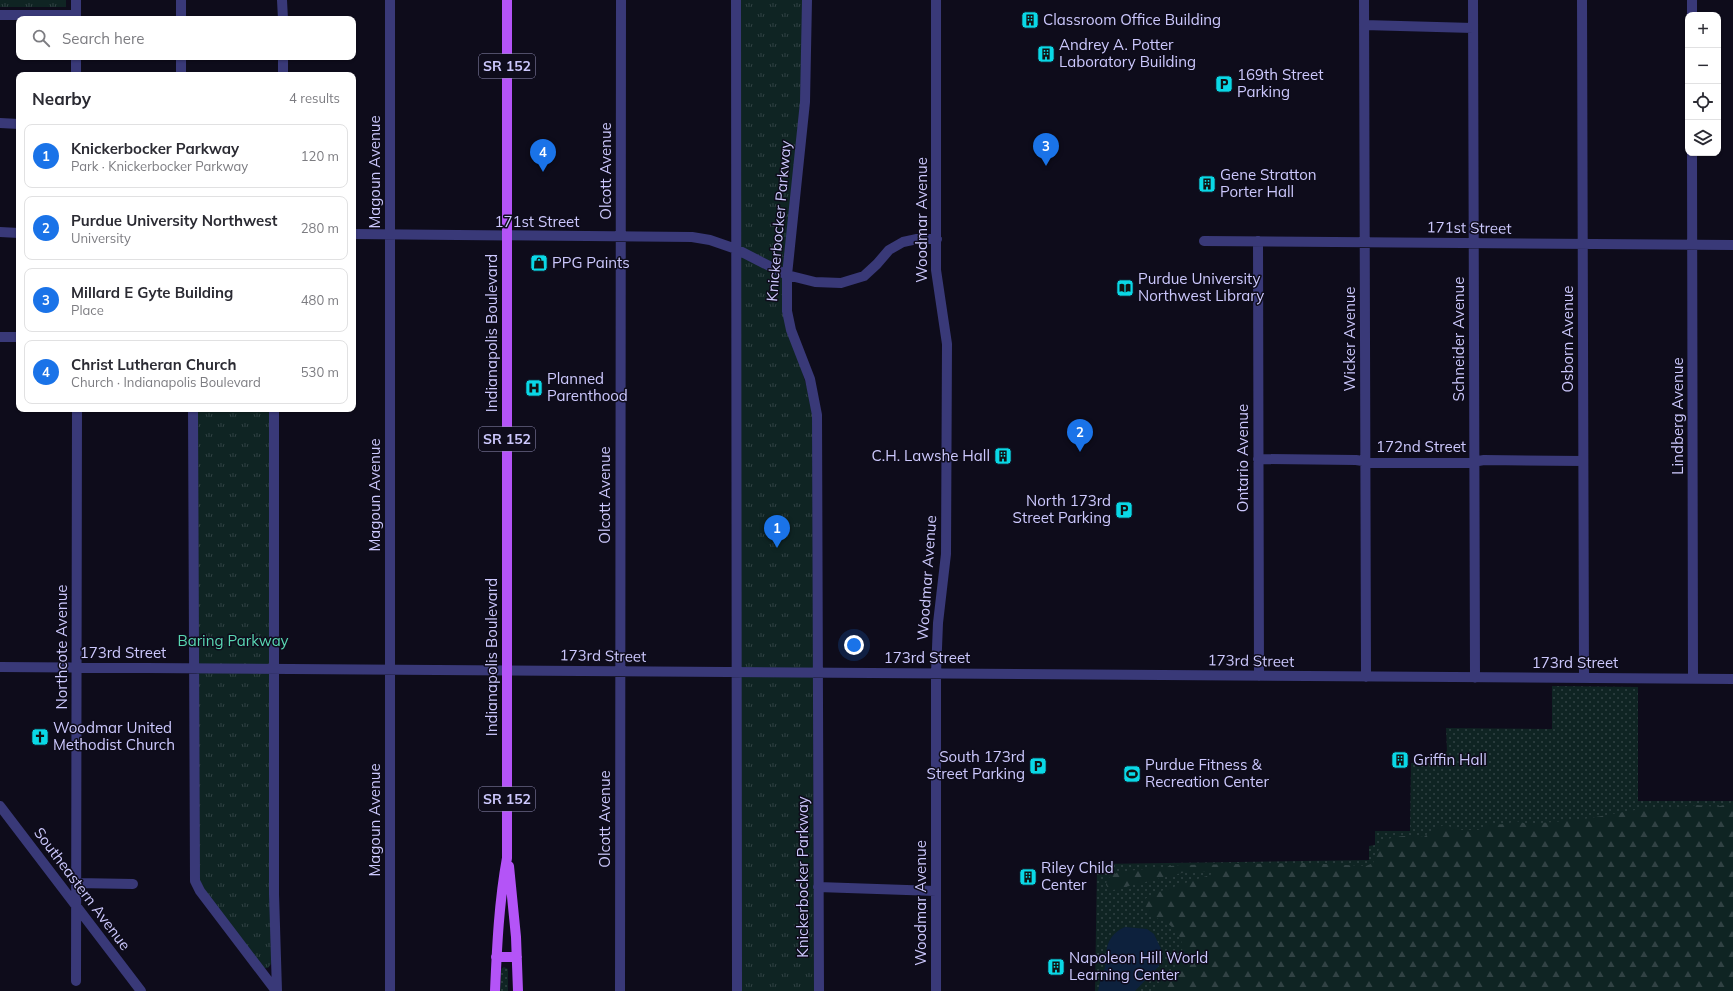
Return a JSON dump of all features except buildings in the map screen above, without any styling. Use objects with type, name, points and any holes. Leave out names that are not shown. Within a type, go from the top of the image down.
[{"type":"main road","name":"Indianapolis Boulevard","points":[[507,0],[507,858],[514,918],[518,991]]},
{"type":"main road","name":"Indianapolis Boulevard","points":[[495,991],[499,918],[502,885],[507,858]]},
{"type":"main road","points":[[499,918],[514,918]]},
{"type":"main road","points":[[496,957],[517,957]]},
{"type":"street","points":[[76,0],[76,16]]},
{"type":"street","points":[[181,0],[181,16]]},
{"type":"street","points":[[282,0],[282,16]]},
{"type":"street","name":"Magoun Avenue","points":[[390,0],[390,991]]},
{"type":"street","name":"Olcott Avenue","points":[[620,991],[621,0]]},
{"type":"street","points":[[736,0],[737,991]]},
{"type":"street","name":"Knickerbocker Parkway","points":[[807,0],[805,102],[787,275],[787,311],[791,330],[810,379],[817,415],[819,991]]},
{"type":"street","name":"Woodmar Avenue","points":[[936,0],[937,285],[947,344],[946,554],[938,623],[936,673],[936,991]]},
{"type":"street","name":"Wicker Avenue","points":[[1364,0],[1366,677]]},
{"type":"street","name":"Schneider Avenue","points":[[1473,0],[1475,678]]},
{"type":"street","name":"Osborn Avenue","points":[[1582,0],[1584,678]]},
{"type":"street","points":[[1692,0],[1692,12]]},
{"type":"street","points":[[0,15],[38,16]]},
{"type":"street","points":[[1364,25],[1473,28]]},
{"type":"street","points":[[76,60],[76,72]]},
{"type":"street","points":[[181,60],[181,72]]},
{"type":"street","points":[[283,60],[283,72]]},
{"type":"street","points":[[0,123],[16,124]]},
{"type":"street","name":"Lindberg Avenue","points":[[1692,156],[1693,679]]},
{"type":"street","points":[[0,232],[16,233]]},
{"type":"street","name":"171st Street","points":[[356,234],[508,237],[692,237],[710,240],[736,249],[787,275],[815,282],[841,283],[864,276],[889,250],[903,242],[917,239],[937,239]]},
{"type":"street","name":"171st Street","points":[[1204,241],[1733,245]]},
{"type":"street","name":"Ontario Avenue","points":[[1258,241],[1259,676]]},
{"type":"street","points":[[0,337],[16,337]]},
{"type":"street","name":"Northcote Avenue","points":[[76,981],[77,412]]},
{"type":"street","points":[[193,412],[195,881],[200,891],[276,991]]},
{"type":"street","points":[[274,412],[274,894],[276,991]]},
{"type":"street","name":"172nd Street","points":[[1258,459],[1356,460],[1376,463],[1467,463],[1484,460],[1583,461]]},
{"type":"street","name":"173rd Street","points":[[0,667],[1733,679]]},
{"type":"street","name":"Southeastern Avenue","points":[[0,806],[141,991]]},
{"type":"street","points":[[77,883],[133,884]]},
{"type":"street","points":[[818,888],[936,891]]},
{"type":"green space","points":[[0,0],[66,0],[66,7],[0,7]]},
{"type":"green space","points":[[740,0],[804,0],[804,118],[784,269],[803,375],[809,394],[813,419],[814,991],[739,991]]},
{"type":"green space","name":"Baring Parkway","points":[[195,412],[270,412],[271,964],[268,968],[263,968],[198,882]]},
{"type":"green space","points":[[1552,686],[1638,687],[1638,801],[1733,801],[1733,991],[1095,991],[1097,864],[1369,860],[1369,846],[1375,845],[1375,831],[1410,831],[1411,763],[1435,763],[1447,751],[1446,728],[1552,729]]},
{"type":"green space","points":[[1733,802],[1733,991],[1152,991],[1173,971],[1182,954],[1182,945],[1179,936],[1172,927],[1145,911],[1143,908],[1143,900],[1158,892],[1219,872],[1190,871],[1113,890],[1108,888],[1106,885],[1107,879],[1118,872],[1180,865],[1305,863],[1366,866],[1373,863],[1381,845],[1385,841],[1401,836],[1424,837],[1432,830],[1444,825],[1462,830],[1478,830],[1489,825],[1506,824],[1516,821],[1528,824],[1579,820],[1646,808],[1660,809],[1697,805],[1717,807]]},
{"type":"green space","points":[[504,967],[508,969],[508,991],[500,991],[501,969]]},
{"type":"water","points":[[1125,927],[1147,929],[1154,934],[1161,949],[1159,966],[1135,991],[1098,991],[1105,967],[1109,941],[1114,934]]},
{"type":"place","name":"Classroom Office Building","points":[[1030,20]]},
{"type":"place","name":"Andrey A. Potter Laboratory Building","points":[[1046,54]]},
{"type":"place","name":"169th Street Parking","points":[[1224,84]]},
{"type":"place","name":"Millard E Gyte Building","points":[[1046,166]]},
{"type":"place","name":"Christ Lutheran Church","points":[[543,172]]},
{"type":"place","name":"Gene Stratton Porter Hall","points":[[1207,184]]},
{"type":"place","name":"PPG Paints","points":[[539,263]]},
{"type":"place","name":"Purdue University Northwest Library","points":[[1125,288]]},
{"type":"place","name":"Planned Parenthood","points":[[534,388]]},
{"type":"place","name":"Purdue University Northwest","points":[[1080,452]]},
{"type":"place","name":"C.H. Lawshe Hall","points":[[1003,456]]},
{"type":"place","name":"North 173rd Street Parking","points":[[1124,510]]},
{"type":"place","name":"Knickerbocker Parkway","points":[[777,548]]},
{"type":"place","name":"Woodmar United Methodist Church","points":[[40,737]]},
{"type":"place","name":"Griffin Hall","points":[[1400,760]]},
{"type":"place","name":"South 173rd Street Parking","points":[[1038,766]]},
{"type":"place","name":"Purdue Fitness & Recreation Center","points":[[1132,774]]},
{"type":"place","name":"Riley Child Center","points":[[1028,877]]},
{"type":"place","name":"Napoleon Hill World Learning Center","points":[[1056,967]]}]
